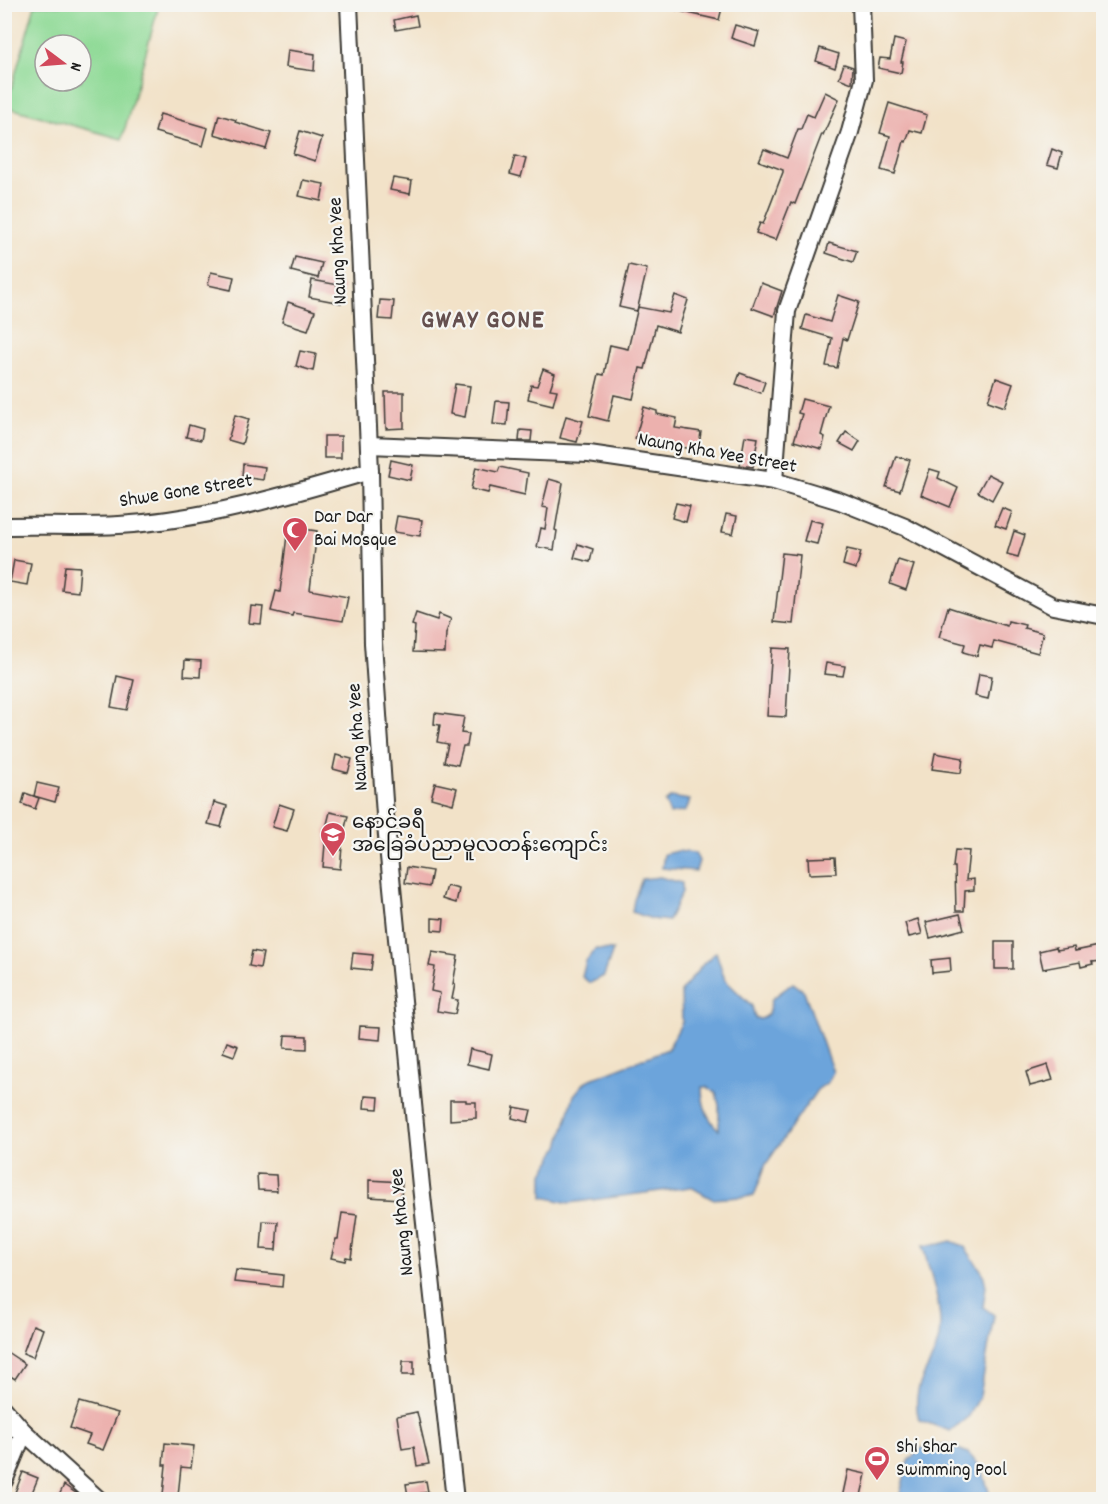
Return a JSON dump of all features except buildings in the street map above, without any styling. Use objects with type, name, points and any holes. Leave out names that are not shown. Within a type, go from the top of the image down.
[{"type":"street","name":"Naung Kha Yee","points":[[349,4],[369,445],[374,643],[385,815],[420,1186],[455,1500]]},
{"type":"street","points":[[774,481],[788,311],[850,132],[864,80],[861,4]]},
{"type":"street","name":"Naung Kha Yee Street","points":[[369,445],[589,454],[774,481],[840,501],[904,528],[1053,606],[1104,616]]},
{"type":"street","name":"Shwe Gone Street","points":[[4,526],[120,525],[203,514],[286,496],[370,471]]},
{"type":"street","points":[[4,1409],[24,1432],[99,1500]]},
{"type":"street","points":[[4,1424],[24,1432]]},
{"type":"street","points":[[4,1481],[24,1432]]},
{"type":"green space","points":[[35,5],[159,5],[122,139],[6,107]]},
{"type":"water","points":[[671,797],[690,800],[686,811],[670,814],[665,802]]},
{"type":"water","points":[[677,851],[695,853],[699,861],[696,871],[662,868],[664,854]]},
{"type":"water","points":[[660,877],[682,883],[682,892],[668,921],[652,919],[632,912],[642,879]]},
{"type":"water","points":[[595,949],[613,950],[604,976],[590,983],[582,977],[586,961]]},
{"type":"water","points":[[716,952],[725,980],[752,1006],[755,1018],[761,1019],[768,1014],[772,999],[793,983],[804,991],[833,1072],[828,1082],[817,1090],[766,1164],[754,1196],[712,1199],[691,1187],[569,1203],[543,1197],[543,1174],[559,1146],[574,1095],[586,1081],[668,1049],[682,1022],[681,991]],"holes":[[[702,1087],[707,1087],[716,1093],[719,1105],[719,1130],[711,1121],[704,1105]]]},
{"type":"water","points":[[951,1241],[964,1246],[983,1273],[986,1286],[983,1307],[994,1315],[980,1396],[969,1416],[950,1431],[919,1420],[917,1406],[921,1383],[935,1352],[940,1328],[937,1297],[923,1246]]},
{"type":"water","points":[[945,1444],[968,1453],[982,1469],[991,1499],[901,1499],[900,1494],[908,1461],[922,1448]]},
{"type":"place","name":"Dar Dar Bai Mosque","points":[[295,553]]},
{"type":"place","name":"နောင်ခရီ အခြေခံပညာမူလတန်းကျောင်း","points":[[333,858]]},
{"type":"place","name":"Shi Shar Swimming Pool","points":[[877,1482]]},
{"type":"district","name":"GWAY GONE","points":[[483,321]]}]
